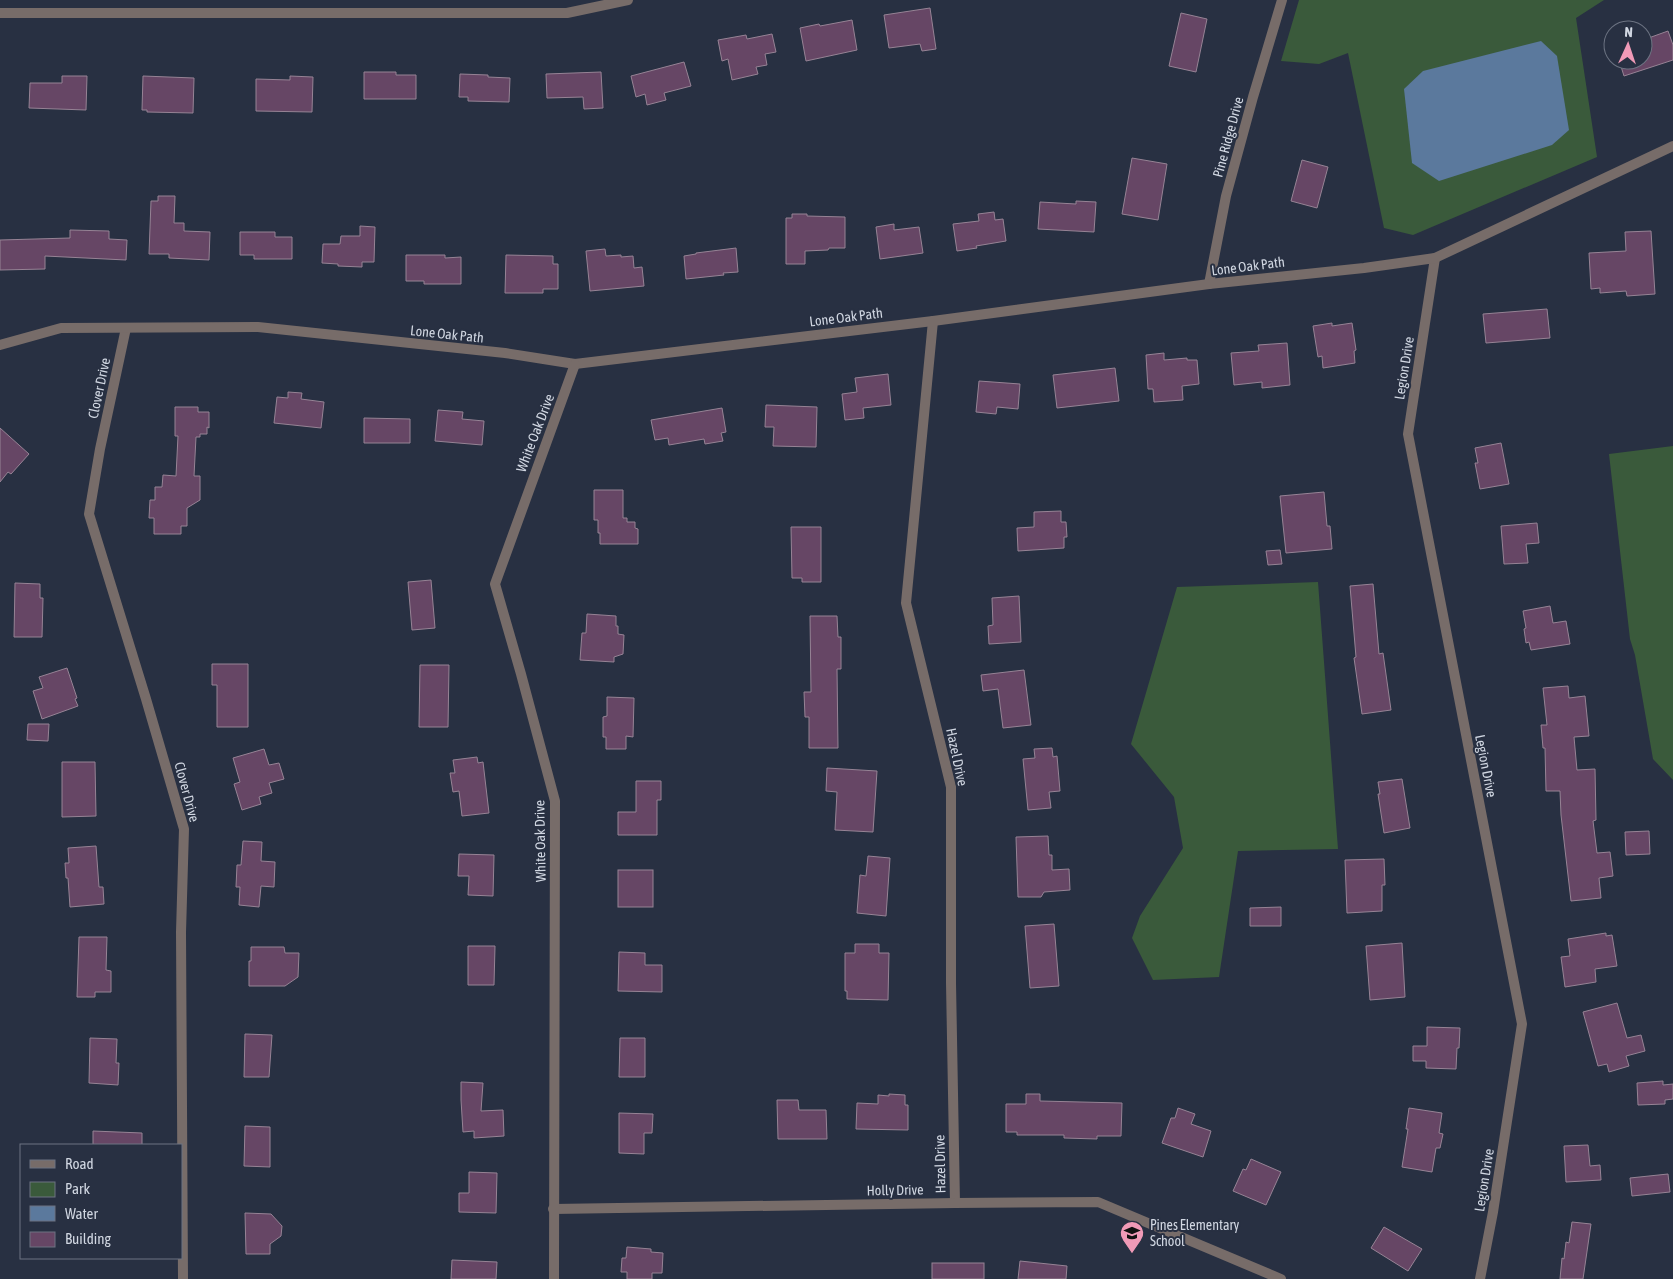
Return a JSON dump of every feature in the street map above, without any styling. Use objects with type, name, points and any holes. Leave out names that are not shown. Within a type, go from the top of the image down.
[{"type":"street","points":[[0,13],[567,13],[628,0]]},
{"type":"street","name":"Pine Ridge Drive","points":[[1209,284],[1226,196],[1282,0]]},
{"type":"street","name":"Lone Oak Path","points":[[0,345],[61,328],[258,327],[505,353],[575,364],[933,321],[1209,284],[1364,268],[1435,258],[1673,146]]},
{"type":"street","name":"Legion Drive","points":[[1435,258],[1408,434],[1522,1024],[1493,1212],[1480,1279]]},
{"type":"street","name":"Hazel Drive","points":[[933,321],[906,603],[951,787],[951,983],[955,1203]]},
{"type":"street","name":"Clover Drive","points":[[126,328],[100,449],[89,514],[184,829],[181,932],[183,1279]]},
{"type":"street","name":"White Oak Drive","points":[[554,1279],[555,801],[495,584],[575,364]]},
{"type":"street","name":"Holly Drive","points":[[553,1209],[1098,1202],[1281,1279]]},
{"type":"green space","points":[[1299,0],[1604,0],[1576,18],[1597,157],[1413,235],[1384,228],[1348,53],[1319,64],[1281,61]]},
{"type":"green space","points":[[1673,446],[1673,780],[1653,759],[1635,655],[1630,639],[1609,454]]},
{"type":"green space","points":[[1318,582],[1338,849],[1238,851],[1219,977],[1153,980],[1132,938],[1140,916],[1183,848],[1174,797],[1131,744],[1177,587]]},
{"type":"water","points":[[1541,41],[1557,56],[1569,130],[1552,145],[1439,181],[1412,163],[1404,89],[1423,71]]},
{"type":"building","points":[[930,8],[936,49],[922,51],[920,44],[889,48],[884,15]]},
{"type":"building","points":[[1181,13],[1207,19],[1196,72],[1169,66]]},
{"type":"building","points":[[852,20],[857,50],[806,61],[800,28]]},
{"type":"building","points":[[1668,31],[1673,45],[1673,60],[1653,67],[1653,36]]},
{"type":"building","points":[[772,34],[776,52],[765,54],[767,65],[756,67],[758,74],[732,80],[728,59],[722,61],[718,40],[746,35],[747,39]]},
{"type":"building","points":[[684,62],[691,86],[664,93],[666,100],[647,105],[645,94],[636,97],[631,76]]},
{"type":"building","points":[[1622,70],[1642,70],[1624,76]]},
{"type":"building","points":[[364,72],[396,72],[396,75],[416,75],[416,99],[364,99]]},
{"type":"building","points":[[601,72],[603,108],[584,109],[583,97],[547,98],[546,74]]},
{"type":"building","points":[[460,74],[510,78],[509,102],[468,101],[468,97],[459,97]]},
{"type":"building","points":[[62,76],[87,76],[86,110],[29,108],[30,83],[62,83]]},
{"type":"building","points":[[143,76],[194,78],[193,113],[147,112],[147,110],[142,110]]},
{"type":"building","points":[[290,76],[313,77],[312,112],[256,111],[256,79],[290,80]]},
{"type":"building","points":[[1132,158],[1167,164],[1158,220],[1122,214]]},
{"type":"building","points":[[1302,160],[1328,167],[1317,208],[1291,201]]},
{"type":"building","points":[[158,196],[175,196],[174,223],[184,223],[184,231],[210,232],[209,260],[169,258],[169,254],[149,254],[151,201],[158,201]]},
{"type":"building","points":[[1076,201],[1096,202],[1094,232],[1038,229],[1040,202],[1076,204]]},
{"type":"building","points":[[994,212],[995,220],[1003,219],[1006,241],[957,251],[953,224],[979,221],[978,214]]},
{"type":"building","points":[[792,214],[845,217],[845,248],[805,251],[805,264],[786,264],[786,218],[792,218]]},
{"type":"building","points":[[894,224],[894,230],[919,227],[923,253],[880,259],[876,227]]},
{"type":"building","points":[[360,226],[375,227],[374,262],[362,262],[362,267],[322,263],[323,244],[340,244],[341,236],[360,236]]},
{"type":"building","points":[[70,230],[109,231],[109,239],[127,240],[126,260],[45,256],[45,269],[0,270],[0,240],[70,238]]},
{"type":"building","points":[[1651,231],[1655,294],[1627,296],[1626,291],[1600,293],[1600,288],[1591,289],[1589,253],[1626,251],[1625,232]]},
{"type":"building","points":[[240,232],[275,232],[275,237],[292,237],[292,259],[254,259],[254,255],[240,255]]},
{"type":"building","points":[[736,248],[738,272],[686,279],[684,256]]},
{"type":"building","points":[[605,249],[606,256],[633,256],[634,268],[642,267],[644,286],[590,291],[586,251]]},
{"type":"building","points":[[406,255],[445,255],[445,258],[461,257],[461,284],[424,284],[424,281],[406,281]]},
{"type":"building","points":[[506,255],[553,256],[553,264],[558,264],[558,289],[543,289],[543,293],[505,293]]},
{"type":"building","points":[[1547,309],[1550,338],[1486,343],[1483,314]]},
{"type":"building","points":[[1332,323],[1332,326],[1352,323],[1356,350],[1354,351],[1355,363],[1323,368],[1322,356],[1318,357],[1313,326]]},
{"type":"building","points":[[1287,343],[1290,385],[1262,388],[1262,382],[1234,385],[1231,353],[1259,351],[1258,345]]},
{"type":"building","points":[[1164,353],[1164,360],[1187,358],[1187,360],[1197,360],[1199,384],[1182,386],[1183,400],[1154,402],[1153,389],[1148,389],[1146,355]]},
{"type":"building","points":[[1115,368],[1119,401],[1057,408],[1053,375]]},
{"type":"building","points":[[888,374],[891,405],[863,408],[864,418],[845,420],[842,394],[857,392],[855,378]]},
{"type":"building","points":[[979,381],[1020,384],[1018,409],[997,407],[996,414],[976,412]]},
{"type":"building","points":[[288,392],[302,393],[301,399],[324,402],[321,428],[274,423],[277,397],[288,398]]},
{"type":"building","points":[[766,405],[817,407],[816,447],[773,446],[774,427],[765,427]]},
{"type":"building","points":[[175,407],[198,407],[198,412],[209,412],[207,434],[200,434],[200,437],[196,437],[194,476],[200,476],[200,500],[187,508],[187,526],[181,526],[181,534],[154,534],[154,518],[149,518],[150,500],[155,500],[155,487],[162,487],[163,475],[176,476],[178,436],[175,436]]},
{"type":"building","points":[[722,408],[726,432],[721,433],[723,441],[705,444],[704,439],[669,445],[668,438],[655,440],[651,420]]},
{"type":"building","points":[[438,410],[463,412],[462,419],[484,421],[482,445],[435,441]]},
{"type":"building","points":[[364,418],[410,419],[410,443],[364,443]]},
{"type":"building","points":[[0,428],[29,454],[11,474],[8,472],[0,482]]},
{"type":"building","points":[[1501,443],[1509,484],[1480,489],[1475,463],[1478,463],[1475,448]]},
{"type":"building","points":[[594,490],[623,490],[623,518],[627,518],[627,522],[635,522],[635,528],[638,529],[638,544],[600,544],[598,520],[594,520]]},
{"type":"building","points":[[1324,492],[1327,526],[1330,526],[1332,549],[1286,553],[1280,496]]},
{"type":"building","points":[[1061,511],[1061,522],[1066,522],[1067,537],[1064,537],[1064,548],[1018,551],[1017,528],[1034,527],[1034,512]]},
{"type":"building","points":[[1537,523],[1539,543],[1526,544],[1528,563],[1504,564],[1501,526]]},
{"type":"building","points":[[791,527],[821,527],[821,582],[802,582],[802,578],[792,578]]},
{"type":"building","points":[[1280,550],[1282,564],[1268,565],[1266,551]]},
{"type":"building","points":[[431,580],[435,628],[412,630],[408,582]]},
{"type":"building","points":[[15,583],[40,584],[40,598],[43,598],[42,637],[14,637]]},
{"type":"building","points":[[1373,584],[1379,654],[1383,653],[1391,710],[1362,714],[1354,658],[1356,657],[1350,586]]},
{"type":"building","points":[[1019,596],[1021,642],[989,644],[988,626],[993,625],[992,598]]},
{"type":"building","points":[[1550,606],[1553,623],[1566,621],[1570,644],[1531,650],[1529,642],[1526,643],[1523,611]]},
{"type":"building","points":[[587,614],[616,616],[618,634],[624,635],[623,654],[614,657],[614,662],[580,660],[582,633],[586,633]]},
{"type":"building","points":[[810,616],[837,616],[838,637],[841,637],[841,669],[837,669],[838,748],[809,748],[809,717],[805,717],[804,692],[811,692]]},
{"type":"building","points":[[212,664],[248,664],[248,727],[217,727],[217,685],[212,685]]},
{"type":"building","points":[[420,665],[449,665],[448,727],[419,727]]},
{"type":"building","points":[[67,668],[78,706],[42,719],[33,691],[43,688],[39,677]]},
{"type":"building","points":[[1024,670],[1031,725],[1003,728],[998,689],[983,691],[981,675]]},
{"type":"building","points":[[1568,686],[1569,698],[1585,696],[1589,736],[1574,737],[1577,770],[1595,769],[1596,820],[1593,821],[1597,853],[1610,852],[1613,876],[1599,878],[1601,898],[1571,901],[1560,791],[1546,791],[1545,748],[1543,748],[1541,725],[1547,725],[1543,688]]},
{"type":"building","points":[[607,697],[634,698],[633,737],[626,736],[626,749],[606,749],[606,737],[603,737],[603,717],[607,716]]},
{"type":"building","points":[[28,724],[49,724],[48,741],[27,740]]},
{"type":"building","points":[[1052,748],[1053,757],[1057,756],[1060,791],[1049,792],[1051,808],[1028,810],[1023,759],[1035,758],[1034,749]]},
{"type":"building","points":[[264,749],[269,765],[279,763],[284,779],[269,783],[272,793],[259,797],[261,804],[242,810],[234,784],[240,782],[233,758]]},
{"type":"building","points":[[477,757],[478,763],[483,762],[489,813],[462,816],[459,791],[453,792],[450,773],[455,773],[453,760]]},
{"type":"building","points":[[62,762],[95,762],[96,816],[62,817]]},
{"type":"building","points":[[827,768],[877,771],[873,832],[835,830],[837,792],[826,791]]},
{"type":"building","points":[[1402,779],[1410,828],[1384,833],[1378,782]]},
{"type":"building","points":[[636,781],[661,781],[661,800],[657,800],[657,835],[618,835],[618,812],[636,812]]},
{"type":"building","points":[[1649,831],[1650,854],[1626,855],[1625,832]]},
{"type":"building","points":[[1048,836],[1049,855],[1052,855],[1052,870],[1069,869],[1070,890],[1044,892],[1041,897],[1018,897],[1016,837]]},
{"type":"building","points":[[243,841],[262,842],[261,861],[275,862],[274,887],[261,886],[259,907],[239,905],[240,887],[236,887],[237,865],[241,865]]},
{"type":"building","points":[[96,846],[99,887],[103,887],[104,904],[70,907],[65,863],[69,863],[68,848]]},
{"type":"building","points":[[459,854],[494,855],[493,896],[468,895],[469,876],[458,876]]},
{"type":"building","points":[[868,856],[890,858],[886,916],[857,913],[860,875],[866,876]]},
{"type":"building","points":[[1384,859],[1385,885],[1382,885],[1382,911],[1347,913],[1345,860]]},
{"type":"building","points":[[618,870],[653,870],[653,907],[618,907]]},
{"type":"building","points":[[1281,907],[1281,926],[1250,926],[1250,908]]},
{"type":"building","points":[[1054,924],[1059,986],[1030,988],[1025,926]]},
{"type":"building","points":[[1606,933],[1606,936],[1612,935],[1617,966],[1595,969],[1596,982],[1565,987],[1561,957],[1570,956],[1568,939]]},
{"type":"building","points":[[79,937],[107,937],[106,970],[111,971],[111,992],[95,992],[95,997],[77,997]]},
{"type":"building","points":[[1402,943],[1405,997],[1370,1000],[1366,946]]},
{"type":"building","points":[[855,944],[879,944],[879,953],[889,953],[888,1000],[847,999],[847,991],[845,991],[845,953],[855,953]]},
{"type":"building","points":[[468,946],[495,946],[494,985],[468,985]]},
{"type":"building","points":[[251,947],[284,947],[285,953],[299,953],[298,977],[285,986],[249,986]]},
{"type":"building","points":[[619,952],[645,953],[645,965],[662,965],[662,992],[618,991]]},
{"type":"building","points":[[1617,1003],[1627,1038],[1641,1035],[1645,1051],[1626,1056],[1629,1066],[1609,1072],[1607,1064],[1598,1066],[1583,1012]]},
{"type":"building","points":[[1427,1027],[1460,1028],[1456,1069],[1426,1068],[1426,1061],[1413,1061],[1413,1046],[1427,1046]]},
{"type":"building","points":[[245,1034],[272,1035],[269,1077],[244,1077]]},
{"type":"building","points":[[90,1038],[117,1039],[116,1063],[119,1063],[118,1085],[89,1083]]},
{"type":"building","points":[[620,1038],[645,1038],[645,1077],[619,1077]]},
{"type":"building","points":[[1663,1081],[1663,1085],[1673,1084],[1673,1099],[1665,1100],[1665,1104],[1638,1105],[1637,1083]]},
{"type":"building","points":[[461,1082],[483,1083],[481,1111],[503,1110],[504,1136],[474,1138],[474,1131],[463,1132]]},
{"type":"building","points":[[889,1094],[905,1095],[905,1105],[908,1105],[908,1130],[856,1129],[857,1103],[878,1104],[878,1095],[889,1096]]},
{"type":"building","points":[[1026,1094],[1040,1094],[1040,1101],[1122,1103],[1121,1136],[1097,1136],[1097,1139],[1064,1138],[1064,1135],[1017,1135],[1017,1132],[1006,1132],[1006,1104],[1026,1104]]},
{"type":"building","points":[[777,1100],[798,1100],[799,1110],[826,1110],[827,1139],[778,1139]]},
{"type":"building","points":[[1178,1108],[1195,1114],[1191,1124],[1211,1131],[1203,1157],[1162,1143],[1171,1118],[1175,1118]]},
{"type":"building","points":[[1409,1108],[1442,1113],[1439,1133],[1443,1134],[1440,1148],[1436,1148],[1432,1172],[1402,1167]]},
{"type":"building","points":[[619,1113],[653,1114],[652,1133],[644,1133],[644,1154],[619,1153]]},
{"type":"building","points":[[245,1126],[270,1127],[270,1167],[244,1166]]},
{"type":"building","points":[[93,1131],[142,1133],[142,1144],[93,1144]]},
{"type":"building","points":[[1588,1145],[1590,1166],[1600,1165],[1601,1180],[1566,1182],[1564,1146]]},
{"type":"building","points":[[1251,1159],[1281,1172],[1266,1205],[1233,1191],[1243,1169],[1246,1170]]},
{"type":"building","points":[[469,1172],[497,1173],[496,1213],[459,1212],[459,1193],[469,1193]]},
{"type":"building","points":[[1668,1174],[1670,1192],[1632,1196],[1630,1178]]},
{"type":"building","points":[[245,1213],[271,1214],[282,1226],[281,1236],[270,1244],[270,1254],[246,1254]]},
{"type":"building","points":[[1572,1222],[1591,1224],[1583,1279],[1560,1279],[1562,1258],[1564,1259],[1566,1242],[1569,1243]]},
{"type":"building","points":[[1384,1227],[1422,1249],[1408,1271],[1371,1248]]},
{"type":"building","points":[[627,1247],[651,1249],[651,1252],[663,1253],[662,1273],[652,1273],[652,1279],[627,1279],[627,1272],[621,1272],[622,1258],[626,1258]]},
{"type":"building","points":[[452,1260],[497,1262],[496,1279],[451,1279]]},
{"type":"building","points":[[1020,1261],[1067,1266],[1066,1279],[1018,1279]]},
{"type":"building","points":[[932,1263],[984,1263],[984,1279],[932,1279]]},
{"type":"place","name":"Pines Elementary School","points":[[1132,1254]]}]
